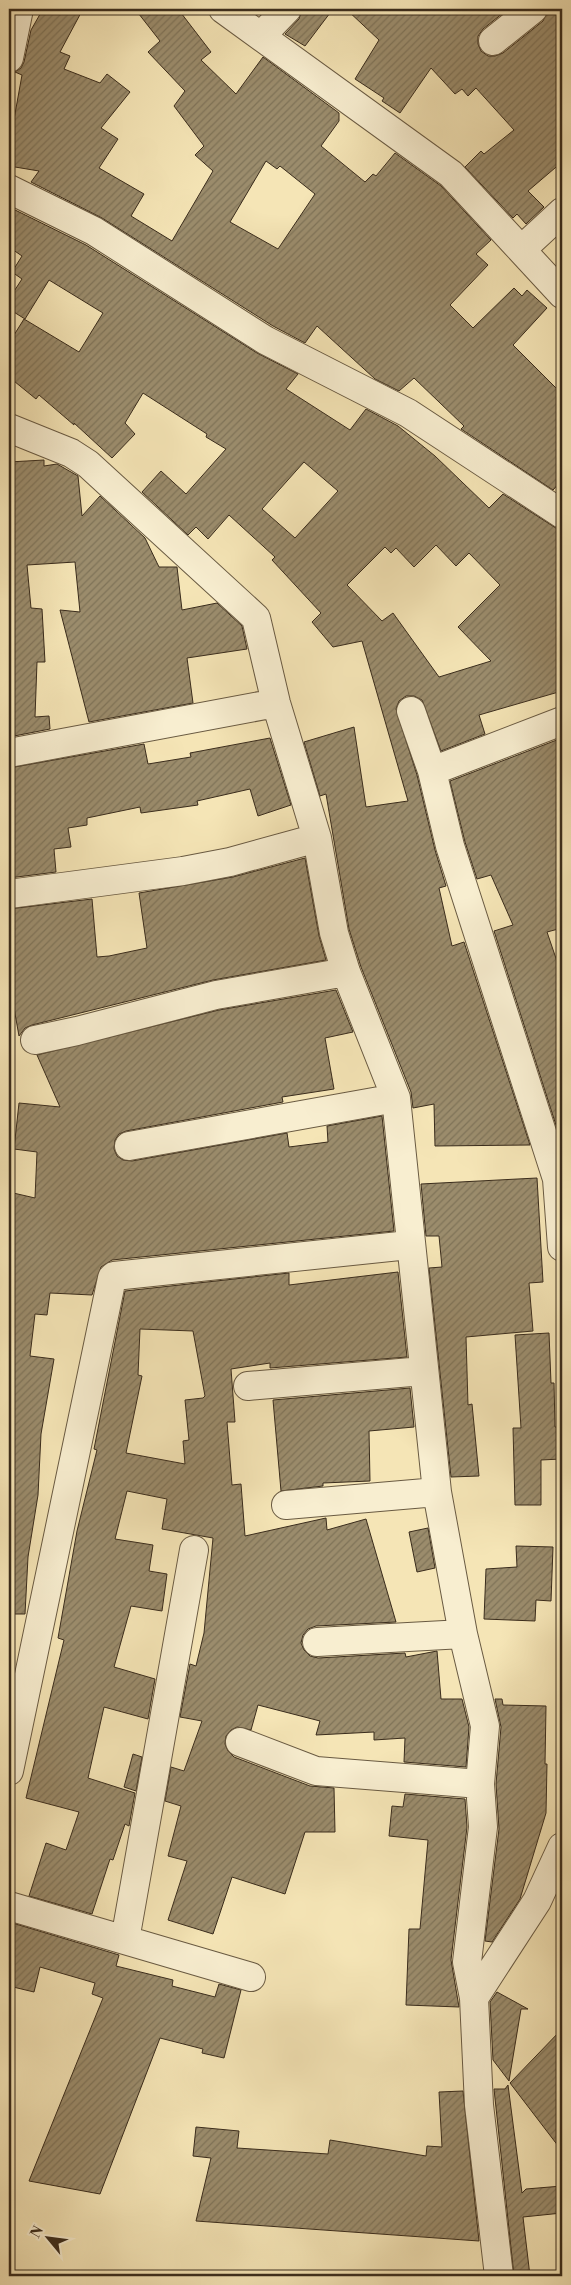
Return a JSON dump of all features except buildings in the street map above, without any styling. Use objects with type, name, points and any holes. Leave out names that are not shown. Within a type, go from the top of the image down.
[{"type":"street","points":[[9,58],[20,9]]},
{"type":"street","points":[[223,9],[451,174],[562,294]]},
{"type":"street","points":[[261,36],[287,9]]},
{"type":"street","points":[[493,41],[533,9]]},
{"type":"street","points":[[9,189],[94,231],[266,340],[408,413],[562,512]]},
{"type":"street","points":[[522,249],[562,212]]},
{"type":"street","points":[[9,428],[71,453],[88,464],[256,618],[276,703],[317,838],[334,933],[346,972],[396,1098],[409,1245],[437,1492],[463,1634],[485,1726],[480,1784],[483,1827],[466,1962],[474,1998],[479,2105],[498,2276]]},
{"type":"street","points":[[9,753],[276,703]]},
{"type":"street","points":[[411,711],[432,770],[450,846],[557,1179],[562,1248]]},
{"type":"street","points":[[432,770],[562,721]]},
{"type":"street","points":[[9,894],[183,871],[230,862],[317,838]]},
{"type":"street","points":[[35,1040],[216,995],[346,972]]},
{"type":"street","points":[[129,1146],[396,1098]]},
{"type":"street","points":[[9,1771],[112,1278],[124,1275],[409,1245]]},
{"type":"street","points":[[248,1386],[423,1371]]},
{"type":"street","points":[[286,1505],[437,1492]]},
{"type":"street","points":[[125,1940],[194,1550]]},
{"type":"street","points":[[317,1642],[463,1634]]},
{"type":"street","points":[[240,1742],[311,1770],[480,1784]]},
{"type":"street","points":[[474,1998],[537,1902],[562,1847]]},
{"type":"street","points":[[9,1906],[251,1977]]}]
